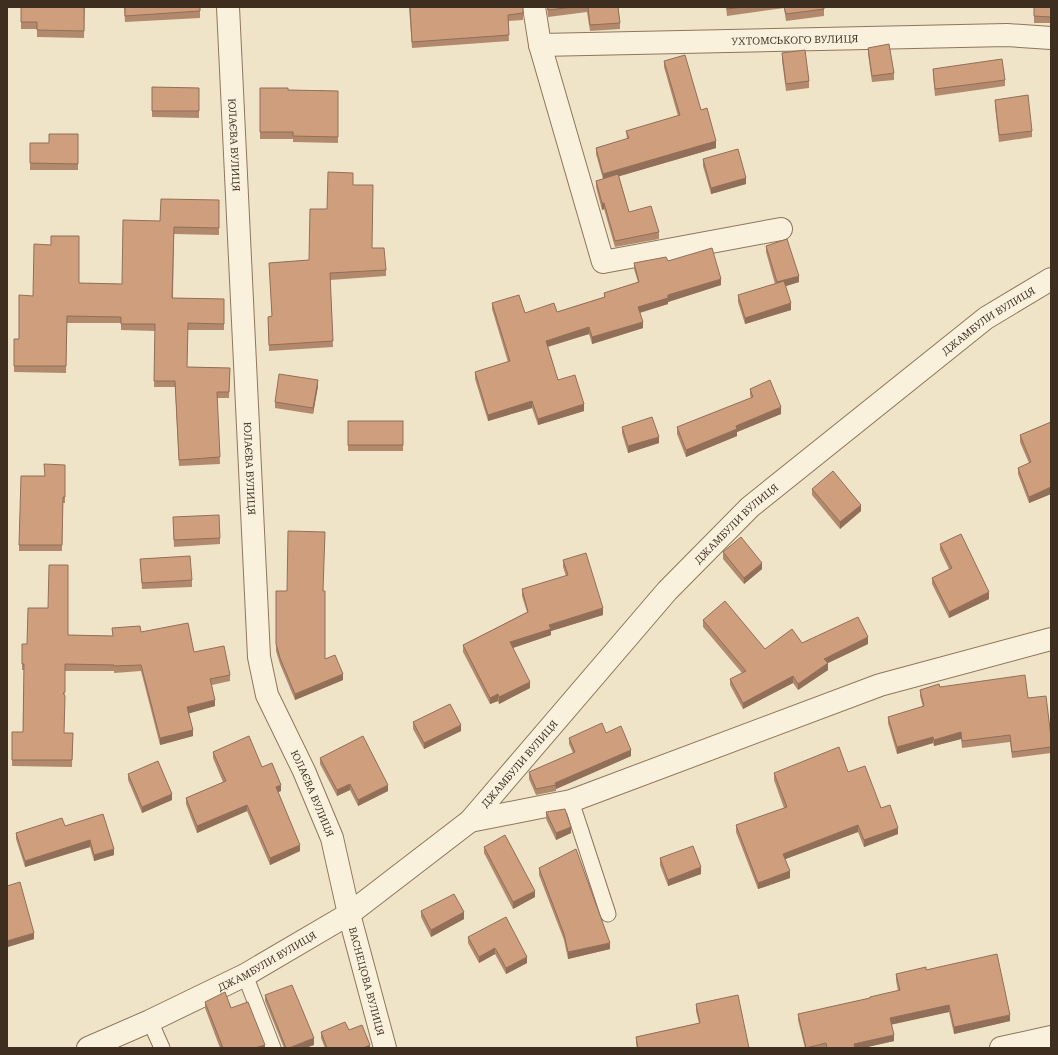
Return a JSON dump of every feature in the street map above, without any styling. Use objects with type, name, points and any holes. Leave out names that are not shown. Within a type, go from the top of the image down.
[{"type":"street","name":"ЮЛАЄВА ВУЛИЦЯ","points":[[228,7],[259,657],[267,695],[304,771],[332,838],[348,914]]},
{"type":"street","points":[[534,7],[540,45],[603,262],[781,229]]},
{"type":"street","name":"УХТОМСЬКОГО ВУЛИЦЯ","points":[[540,45],[1007,35],[1051,38]]},
{"type":"street","name":"ДЖАМБУЛИ ВУЛИЦЯ","points":[[88,1048],[150,1021],[245,975],[348,914],[470,821],[667,592],[750,507],[986,318],[1051,279]]},
{"type":"street","name":"ДЖАМБУЛИ ВУЛИЦЯ","points":[[470,821],[571,801],[880,685],[1051,639]]},
{"type":"street","name":"ВАСНЕЦОВА ВУЛИЦЯ","points":[[348,914],[385,1048]]},
{"type":"street","points":[[1001,1048],[1051,1037]]},
{"type":"lane","points":[[571,801],[608,914]]},
{"type":"lane","points":[[245,975],[273,1048]]},
{"type":"lane","points":[[150,1021],[162,1048]]},
{"type":"building","points":[[21,7],[84,7],[84,31],[37,30],[37,22],[21,22]]},
{"type":"building","points":[[125,7],[200,7],[200,11],[125,16]]},
{"type":"building","points":[[410,7],[523,7],[523,13],[508,15],[509,35],[412,42]]},
{"type":"building","points":[[548,7],[574,7],[548,10]]},
{"type":"building","points":[[588,7],[618,7],[620,23],[590,25]]},
{"type":"building","points":[[727,7],[744,7],[727,9]]},
{"type":"building","points":[[784,7],[824,7],[824,9],[786,14]]},
{"type":"building","points":[[1034,7],[1051,7],[1051,17],[1034,16]]},
{"type":"building","points":[[889,44],[894,73],[872,76],[868,48]]},
{"type":"building","points":[[805,50],[809,81],[786,84],[782,53]]},
{"type":"building","points":[[685,55],[701,110],[707,108],[716,141],[603,174],[596,148],[629,138],[626,131],[680,115],[664,61]]},
{"type":"building","points":[[1002,59],[1005,80],[935,89],[933,69]]},
{"type":"building","points":[[152,87],[199,88],[199,111],[152,111]]},
{"type":"building","points":[[260,88],[338,91],[338,137],[293,136],[293,132],[260,132]]},
{"type":"building","points":[[1028,95],[1032,131],[999,135],[995,100]]},
{"type":"building","points":[[49,134],[78,134],[78,164],[30,163],[30,143],[49,143]]},
{"type":"building","points":[[738,149],[746,178],[711,188],[703,159]]},
{"type":"building","points":[[328,172],[353,173],[353,185],[373,185],[372,248],[384,248],[386,270],[330,273],[333,341],[269,345],[268,317],[272,316],[269,263],[309,260],[310,209],[327,209]]},
{"type":"building","points":[[618,174],[629,212],[651,206],[659,232],[615,241],[596,181]]},
{"type":"building","points":[[161,199],[219,200],[219,228],[174,227],[172,298],[224,299],[224,324],[188,323],[187,367],[230,368],[229,392],[217,392],[220,457],[179,460],[175,381],[154,381],[155,324],[121,324],[121,317],[67,316],[66,366],[14,366],[14,339],[19,339],[19,295],[33,296],[34,244],[51,245],[51,236],[79,236],[79,283],[122,284],[123,220],[160,221]]},
{"type":"building","points":[[787,239],[799,276],[777,282],[766,246]]},
{"type":"building","points":[[712,248],[721,279],[668,295],[668,298],[638,307],[643,322],[592,337],[589,327],[546,341],[558,380],[575,375],[584,404],[538,419],[532,401],[488,415],[475,372],[510,361],[492,303],[519,295],[525,313],[554,303],[557,312],[605,297],[604,293],[639,282],[634,263],[666,257],[668,261]]},
{"type":"building","points":[[784,281],[791,303],[745,318],[738,295]]},
{"type":"building","points":[[279,374],[318,380],[313,408],[275,402]]},
{"type":"building","points":[[770,380],[781,407],[736,426],[737,429],[686,450],[677,427],[753,397],[750,389]]},
{"type":"building","points":[[652,417],[659,437],[628,446],[622,427]]},
{"type":"building","points":[[348,421],[403,421],[403,445],[348,445]]},
{"type":"building","points":[[1051,422],[1051,487],[1029,497],[1018,468],[1031,462],[1020,435]]},
{"type":"building","points":[[44,464],[65,465],[62,545],[19,545],[21,476],[45,476]]},
{"type":"building","points":[[833,471],[861,505],[840,522],[812,489]]},
{"type":"building","points":[[219,515],[220,538],[174,540],[173,517]]},
{"type":"building","points":[[288,531],[325,532],[323,591],[325,591],[325,659],[335,655],[343,674],[295,694],[280,658],[276,644],[276,591],[287,591]]},
{"type":"building","points":[[961,534],[989,592],[949,612],[932,578],[952,568],[940,544]]},
{"type":"building","points":[[741,537],[762,563],[744,578],[723,552]]},
{"type":"building","points":[[586,553],[603,608],[549,625],[551,629],[510,642],[530,682],[499,697],[498,694],[490,698],[463,645],[528,612],[522,589],[568,575],[563,560]]},
{"type":"building","points":[[190,556],[192,580],[142,583],[140,559]]},
{"type":"building","points":[[49,565],[68,565],[68,635],[113,636],[112,628],[140,626],[141,632],[188,623],[194,652],[224,646],[230,675],[210,679],[215,700],[187,707],[193,730],[160,738],[141,665],[114,666],[65,664],[65,692],[63,693],[65,696],[64,733],[73,733],[72,760],[12,760],[12,732],[23,732],[24,664],[22,664],[22,644],[27,644],[28,608],[48,608]]},
{"type":"building","points":[[725,601],[765,649],[792,629],[802,643],[858,617],[868,637],[824,659],[828,663],[798,684],[793,676],[743,703],[730,679],[746,671],[703,620]]},
{"type":"building","points":[[1025,675],[1028,698],[1046,696],[1051,747],[1012,752],[1010,735],[962,741],[961,732],[934,740],[933,737],[897,747],[888,717],[924,706],[920,690],[939,684],[940,687]]},
{"type":"building","points":[[450,704],[461,725],[424,743],[413,722]]},
{"type":"building","points":[[602,723],[606,733],[621,726],[631,750],[555,783],[556,785],[536,789],[529,772],[575,752],[569,738]]},
{"type":"building","points":[[249,736],[262,767],[272,763],[281,785],[276,787],[300,845],[270,858],[247,805],[197,826],[186,798],[226,781],[213,752]]},
{"type":"building","points":[[363,736],[388,785],[358,800],[350,784],[337,790],[320,758]]},
{"type":"building","points":[[839,747],[848,772],[865,766],[881,808],[890,805],[898,828],[864,840],[858,825],[783,854],[790,871],[758,883],[736,825],[787,807],[774,773]]},
{"type":"building","points":[[158,761],[172,794],[142,807],[128,774]]},
{"type":"building","points":[[565,809],[571,827],[556,833],[546,812]]},
{"type":"building","points":[[103,814],[114,849],[94,855],[90,840],[25,861],[16,833],[62,818],[65,826]]},
{"type":"building","points":[[505,835],[535,891],[513,902],[484,847]]},
{"type":"building","points":[[693,846],[701,867],[668,880],[660,858]]},
{"type":"building","points":[[576,849],[610,943],[568,952],[564,934],[539,868]]},
{"type":"building","points":[[20,882],[34,933],[7,941],[7,886]]},
{"type":"building","points":[[454,894],[464,912],[431,930],[421,911]]},
{"type":"building","points":[[506,917],[527,957],[506,968],[495,948],[479,957],[468,937]]},
{"type":"building","points":[[997,954],[1010,1015],[954,1027],[949,1005],[890,1018],[894,1035],[854,1044],[855,1048],[827,1048],[826,1043],[806,1048],[798,1014],[900,990],[896,974],[926,967],[926,970]]},
{"type":"building","points":[[292,985],[314,1038],[286,1048],[265,995]]},
{"type":"building","points":[[225,992],[231,1008],[248,1002],[265,1045],[255,1048],[223,1048],[205,1002]]},
{"type":"building","points":[[738,995],[749,1048],[638,1048],[636,1037],[700,1023],[696,1004]]},
{"type":"building","points":[[345,1022],[349,1030],[362,1025],[370,1045],[363,1048],[327,1048],[321,1032]]}]
